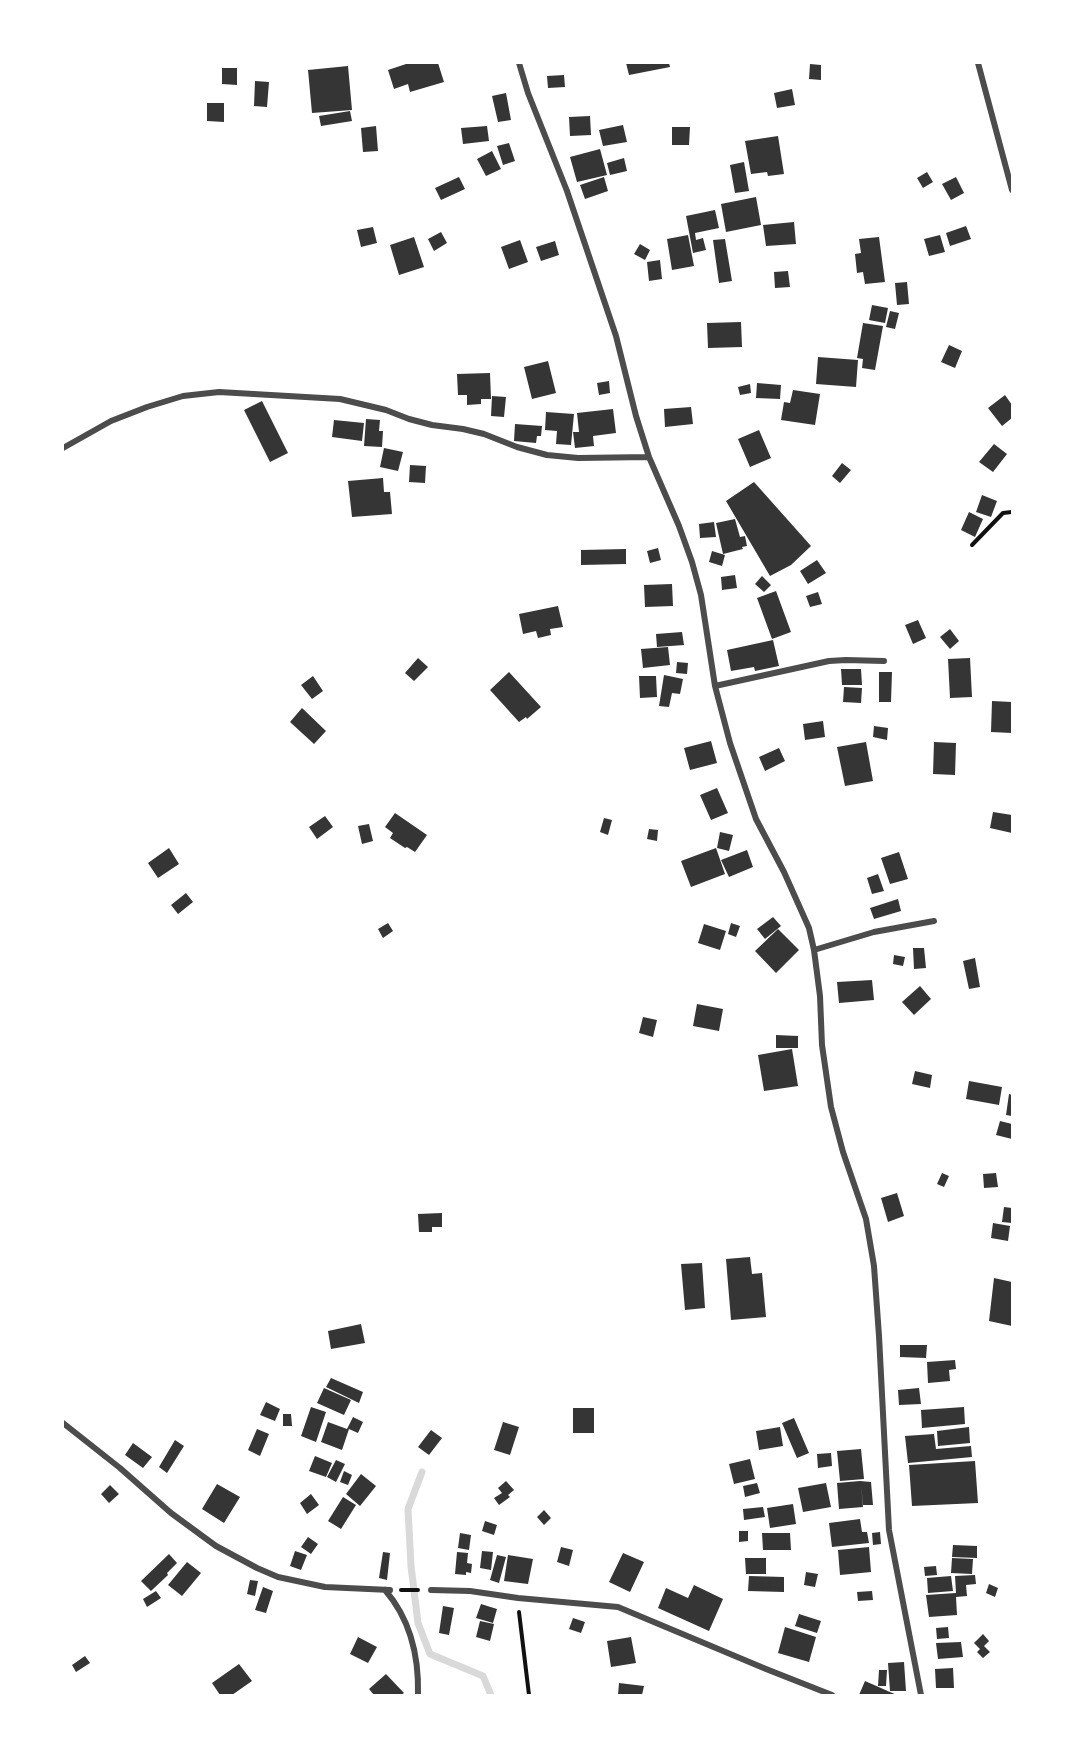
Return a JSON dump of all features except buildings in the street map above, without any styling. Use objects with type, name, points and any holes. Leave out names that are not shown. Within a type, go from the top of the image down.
[{"type":"street","points":[[519,63],[528,93],[567,191],[616,336],[649,457],[680,526],[692,562],[701,595],[715,686],[730,743],[756,819],[784,872],[809,928],[820,996],[822,1045],[831,1107],[843,1152],[866,1219],[874,1266],[889,1530],[921,1695]]},
{"type":"street","points":[[978,63],[1012,190]]},
{"type":"street","points":[[63,448],[111,421],[147,407],[183,396],[219,392],[340,399],[386,410],[432,425],[484,434],[517,447],[547,455],[578,458],[649,457]]},
{"type":"street","points":[[715,686],[829,661],[884,661]]},
{"type":"street","points":[[814,950],[874,932],[934,921]]},
{"type":"street","points":[[63,1423],[216,1546],[257,1568],[278,1577],[325,1587],[387,1590],[404,1616],[419,1671],[418,1695]]},
{"type":"street","points":[[430,1590],[470,1591],[518,1598],[618,1607],[832,1695]]},
{"type":"path","points":[[972,545],[1003,513],[1012,512]]},
{"type":"path","points":[[387,1590],[430,1590]]},
{"type":"path","points":[[518,1598],[529,1695]]},
{"type":"waterway","points":[[422,1472],[408,1509],[411,1566],[418,1623],[430,1654],[483,1676],[491,1695]]}]
